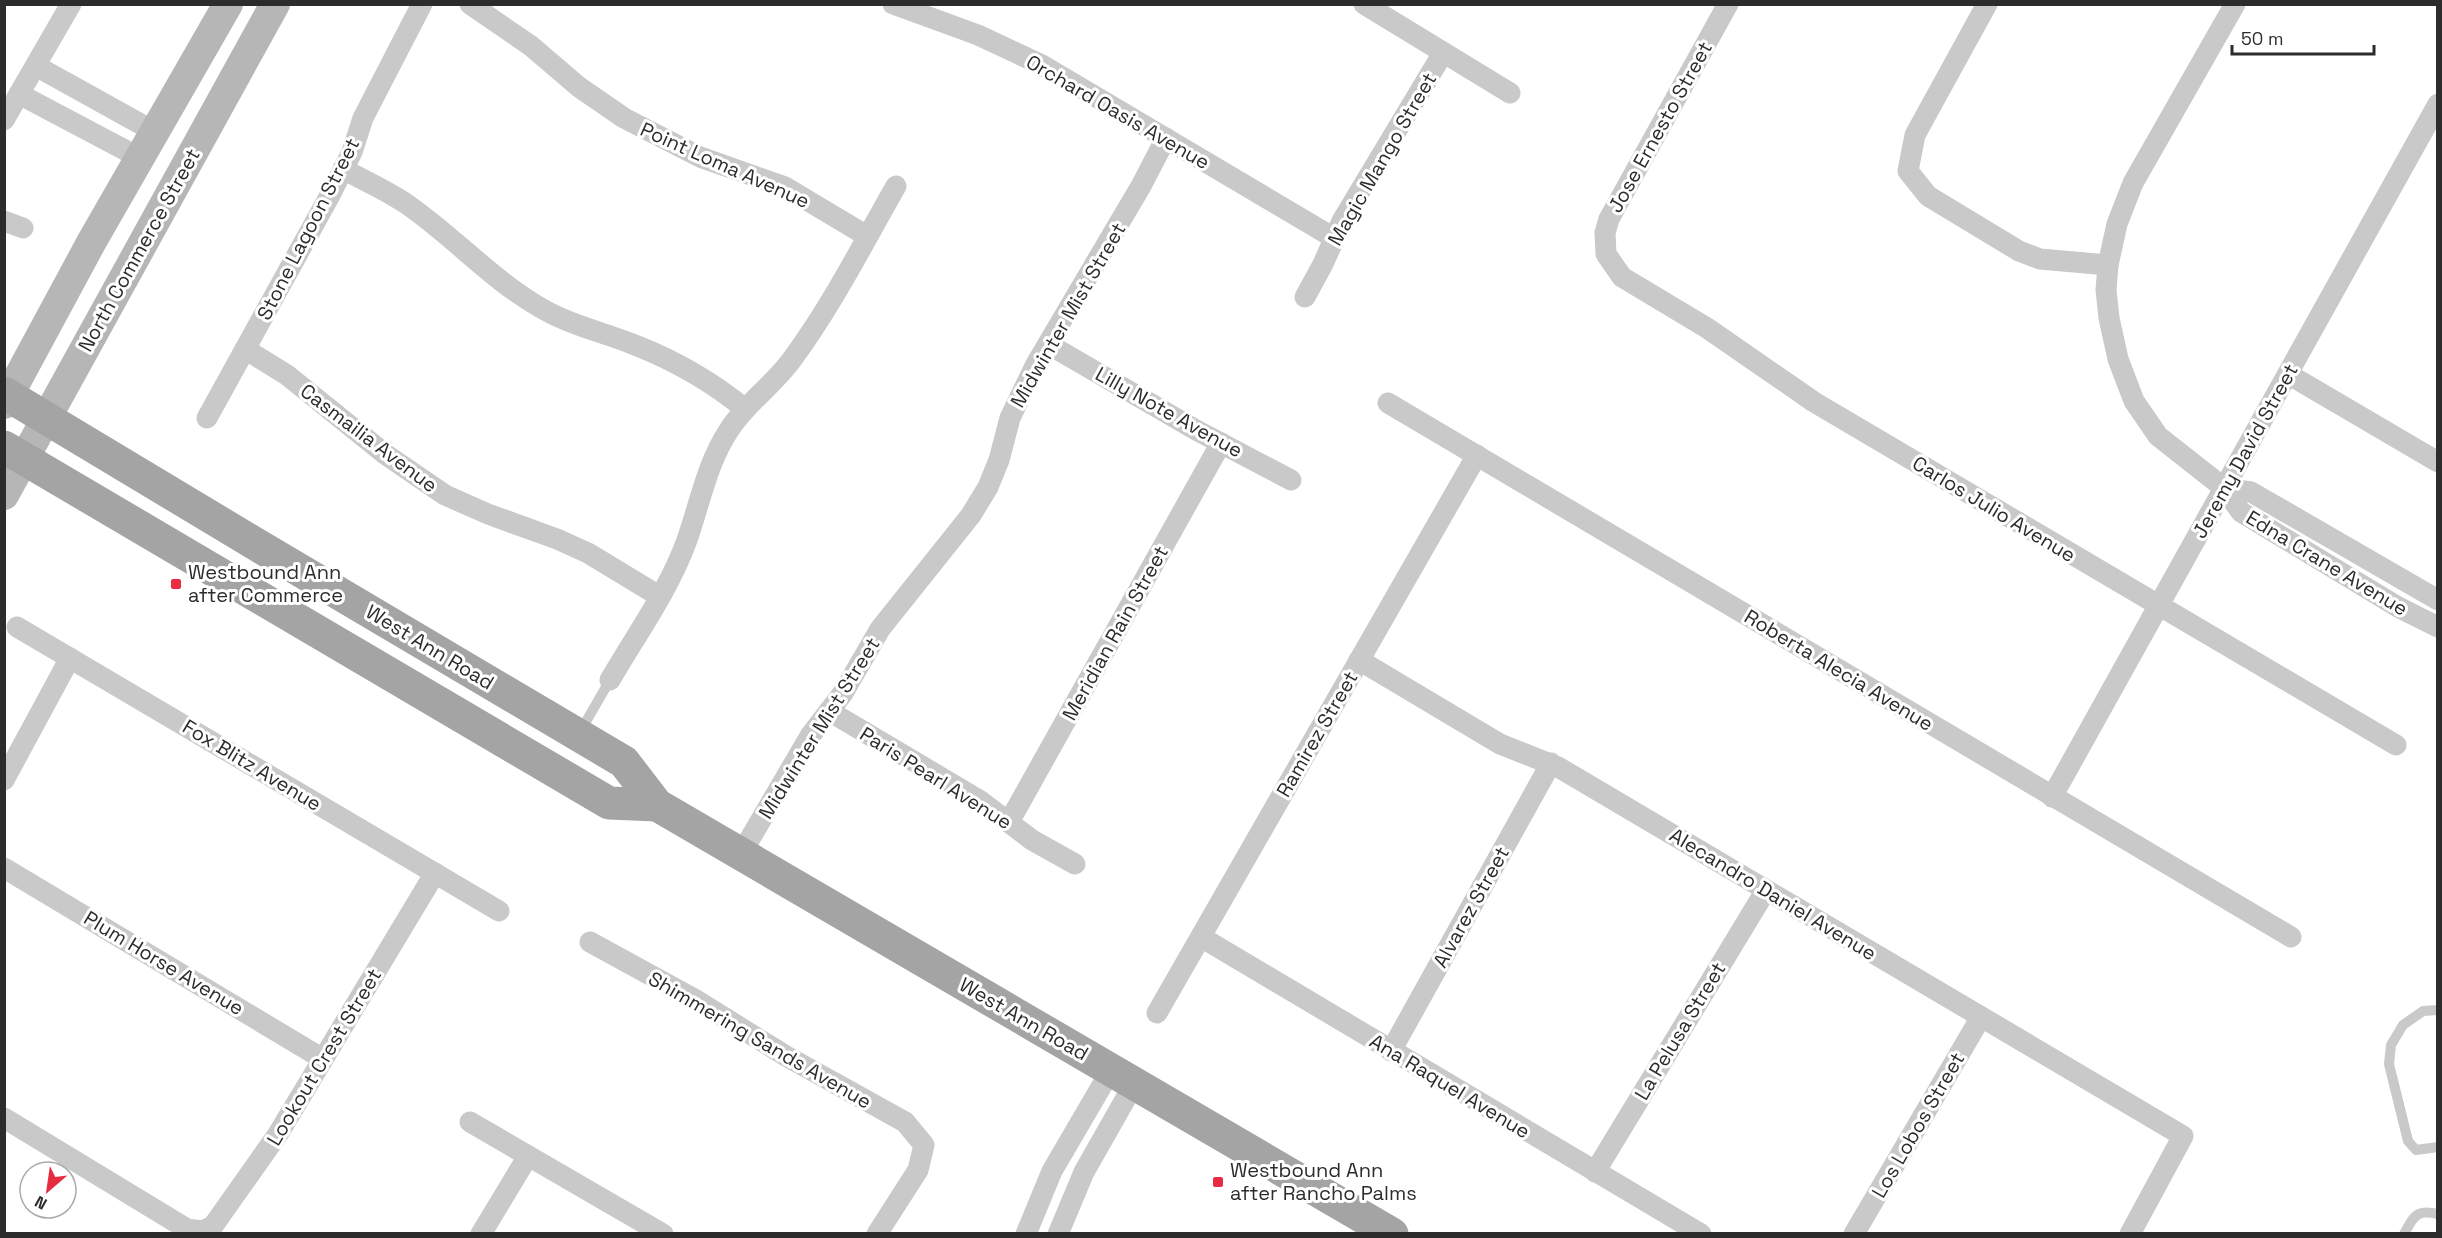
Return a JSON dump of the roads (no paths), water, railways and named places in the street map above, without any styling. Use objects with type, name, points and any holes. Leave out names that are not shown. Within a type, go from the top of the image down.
[{"type":"main road","points":[[6,397],[228,4]]},
{"type":"main road","name":"North Commerce Street","points":[[4,495],[14,453],[46,417],[275,4]]},
{"type":"main road","name":"West Ann Road","points":[[6,397],[46,417],[624,762],[657,805],[1392,1233]]},
{"type":"main road","name":"West Ann Road","points":[[14,453],[609,803],[657,805]]},
{"type":"street","points":[[4,120],[71,4]]},
{"type":"street","name":"Stone Lagoon Street","points":[[207,418],[344,169],[363,118],[422,4]]},
{"type":"street","name":"Point Loma Avenue","points":[[470,4],[531,46],[579,87],[624,118],[700,157],[785,187],[867,236]]},
{"type":"street","name":"Orchard Oasis Avenue","points":[[893,4],[978,35],[1042,65],[1334,238]]},
{"type":"street","points":[[1364,4],[1510,93]]},
{"type":"street","name":"Jose Ernesto Street","points":[[1606,254],[1605,233],[1609,219],[1728,4]]},
{"type":"street","points":[[1987,4],[1915,135],[1908,171],[1928,196],[2019,251],[2040,259],[2108,265]]},
{"type":"street","name":"Edna Crane Avenue","points":[[2235,4],[2133,183],[2117,224],[2108,265],[2106,290],[2109,318],[2118,359],[2134,401],[2158,436],[2189,463],[2224,488],[2241,512],[2398,607],[2438,627]]},
{"type":"street","name":"Magic Mango Street","points":[[1305,297],[1342,221],[1443,53]]},
{"type":"street","points":[[36,66],[154,132]]},
{"type":"street","points":[[19,94],[140,158]]},
{"type":"street","name":"Jeremy David Street","points":[[2052,797],[2438,104]]},
{"type":"street","name":"Midwinter Mist Street","points":[[741,854],[810,736],[843,693],[880,629],[971,516],[988,488],[999,460],[1010,418],[1048,344],[1142,186],[1166,138]]},
{"type":"street","points":[[344,169],[407,204],[512,290],[535,305],[576,326],[634,344],[668,359],[718,386],[745,409]]},
{"type":"street","points":[[610,680],[659,596],[687,540],[695,507],[720,447],[753,399],[776,381],[806,340],[896,186]]},
{"type":"street","name":"Carlos Julio Avenue","points":[[1606,254],[1622,277],[1707,328],[1814,402],[2396,746]]},
{"type":"street","name":"Lilly Note Avenue","points":[[1048,344],[1221,443],[1291,480]]},
{"type":"street","name":"Casmailia Avenue","points":[[245,349],[304,387],[385,454],[445,495],[588,553],[659,596]]},
{"type":"street","points":[[2288,374],[2438,462]]},
{"type":"street","name":"Roberta Alecia Avenue","points":[[1388,403],[2290,937]]},
{"type":"street","name":"Meridian Rain Street","points":[[1009,822],[1221,443]]},
{"type":"street","name":"Ramirez Street","points":[[1157,1013],[1476,455]]},
{"type":"street","name":"Edna Crane Avenue","points":[[2224,488],[2251,492],[2438,600]]},
{"type":"street","name":"Fox Blitz Avenue","points":[[11,623],[499,911]]},
{"type":"street","points":[[4,780],[70,658]]},
{"type":"street","name":"Alecandro Daniel Avenue","points":[[1359,660],[1500,744],[1551,763],[2183,1137],[2130,1233]]},
{"type":"street","name":"Paris Pearl Avenue","points":[[829,711],[979,800],[1032,840],[1075,864]]},
{"type":"street","name":"Alvarez Street","points":[[1391,1051],[1551,763]]},
{"type":"street","name":"Plum Horse Avenue","points":[[4,868],[323,1059]]},
{"type":"street","name":"Lookout Crest Street","points":[[4,1118],[187,1229],[202,1231],[213,1226],[260,1160],[435,873]]},
{"type":"street","name":"La Pelusa Street","points":[[1595,1172],[1766,890]]},
{"type":"street","name":"Ana Raquel Avenue","points":[[1201,937],[1701,1233]]},
{"type":"street","name":"Shimmering Sands Avenue","points":[[590,942],[696,1000],[786,1056],[905,1122],[924,1145],[918,1170],[877,1233]]},
{"type":"street","name":"Los Lobos Street","points":[[1854,1233],[1981,1017]]},
{"type":"street","points":[[1026,1233],[1052,1171],[1123,1077]]},
{"type":"street","points":[[1058,1233],[1123,1077]]},
{"type":"street","points":[[470,1122],[663,1233]]},
{"type":"street","points":[[481,1233],[528,1155]]},
{"type":"lane","points":[[579,735],[610,680]]},
{"type":"lane","points":[[2438,1010],[2422,1011],[2403,1025],[2391,1045],[2389,1064],[2408,1141],[2416,1150],[2438,1147]]},
{"type":"lane","points":[[2404,1233],[2414,1216],[2425,1211],[2438,1214]]},
{"type":"place","name":"Westbound Ann after Commerce","points":[[176,584]]},
{"type":"place","name":"Westbound Ann after Rancho Palms","points":[[1218,1182]]}]
